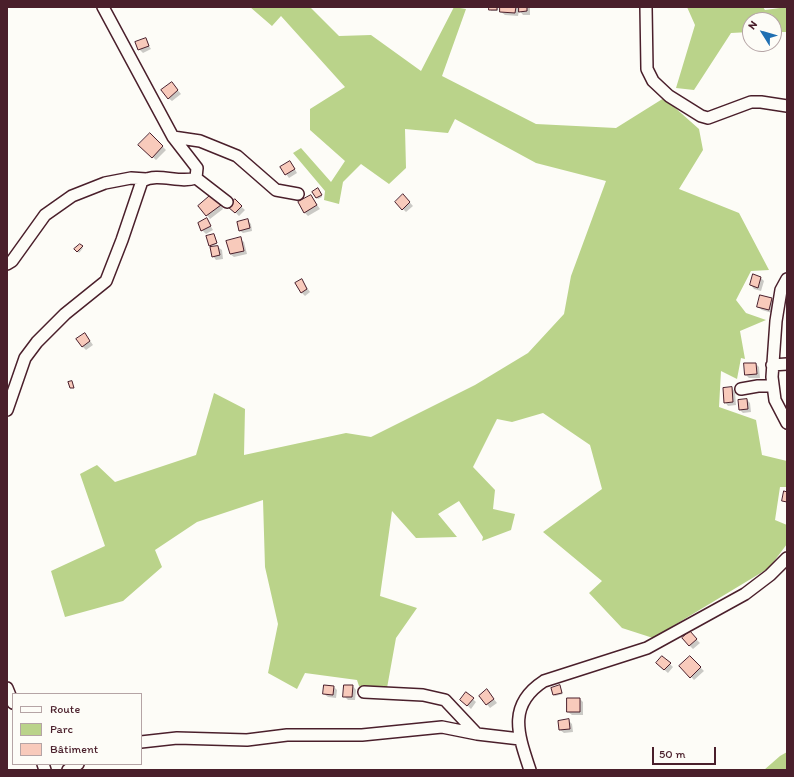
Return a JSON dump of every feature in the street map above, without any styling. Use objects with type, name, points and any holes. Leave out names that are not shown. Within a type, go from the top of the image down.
[{"type":"street","points":[[103,7],[172,137],[197,168],[196,178]]},
{"type":"street","points":[[646,7],[647,69],[653,81],[669,96],[701,116],[708,118],[751,102],[787,106]]},
{"type":"street","points":[[172,137],[200,141],[237,156],[276,190],[298,194]]},
{"type":"street","points":[[7,410],[25,358],[37,342],[65,314],[106,281],[142,181],[152,177],[190,180],[196,178]]},
{"type":"street","points":[[7,264],[12,261],[45,215],[72,196],[106,183],[131,178],[146,179]]},
{"type":"street","points":[[196,178],[227,202]]},
{"type":"street","points":[[787,279],[781,290],[776,321],[772,365],[775,400],[787,423]]},
{"type":"street","points":[[772,365],[787,364]]},
{"type":"street","points":[[741,389],[758,386],[773,386]]},
{"type":"street","points":[[530,770],[520,739],[520,711],[526,696],[533,689],[544,681],[647,648],[745,594],[770,575],[787,558]]},
{"type":"street","points":[[7,688],[12,700]]},
{"type":"street","points":[[364,692],[423,695],[445,700],[477,734]]},
{"type":"street","points":[[142,742],[178,738],[247,740],[287,735],[362,735],[442,727],[477,734],[520,739]]},
{"type":"green space","points":[[250,7],[310,7],[339,36],[371,35],[421,71],[454,7],[466,9],[442,76],[536,124],[616,128],[664,98],[699,129],[703,150],[679,189],[739,213],[769,270],[751,271],[736,300],[746,313],[766,320],[740,331],[745,359],[741,358],[737,379],[721,371],[719,407],[756,420],[762,455],[787,461],[787,487],[780,487],[775,520],[787,525],[787,544],[769,568],[653,638],[622,628],[589,593],[602,581],[543,532],[602,489],[590,445],[543,413],[512,422],[497,419],[473,467],[495,490],[493,509],[515,514],[511,530],[482,541],[483,537],[459,501],[438,514],[457,537],[416,538],[392,511],[380,596],[417,608],[396,638],[387,688],[359,686],[357,680],[305,673],[297,689],[268,673],[278,624],[265,567],[263,500],[197,522],[155,550],[162,567],[123,601],[65,617],[51,571],[105,546],[80,474],[97,465],[115,482],[196,455],[214,393],[245,409],[244,455],[346,433],[371,437],[475,385],[528,353],[564,314],[571,276],[606,181],[536,163],[455,119],[448,133],[405,129],[406,168],[389,184],[361,164],[343,182],[339,204],[324,200],[325,191],[293,153],[301,148],[331,182],[345,161],[310,130],[310,109],[345,87],[281,16],[272,26]]},
{"type":"green space","points":[[687,7],[763,7],[765,10],[787,7],[787,32],[782,32],[782,12],[742,12],[742,32],[731,33],[694,90],[676,88],[695,25]]},
{"type":"green space","points":[[787,752],[787,770],[764,770],[780,756]]},
{"type":"building","points":[[489,7],[497,7],[497,10],[489,10]]},
{"type":"building","points":[[500,7],[516,7],[515,13],[500,12]]},
{"type":"building","points":[[519,7],[527,7],[527,11],[519,12]]},
{"type":"building","points":[[146,38],[149,46],[138,50],[135,42]]},
{"type":"building","points":[[172,82],[178,90],[168,99],[161,90]]},
{"type":"building","points":[[150,133],[163,146],[152,158],[138,145]]},
{"type":"building","points":[[290,161],[295,169],[285,175],[280,167]]},
{"type":"building","points":[[318,188],[322,195],[316,198],[312,192]]},
{"type":"building","points":[[212,194],[221,205],[206,216],[198,206]]},
{"type":"building","points":[[403,194],[410,202],[402,210],[395,202]]},
{"type":"building","points":[[311,195],[317,205],[304,213],[298,202]]},
{"type":"building","points":[[235,199],[242,206],[235,213],[228,207]]},
{"type":"building","points":[[207,218],[211,226],[201,231],[198,223]]},
{"type":"building","points":[[248,219],[250,228],[239,231],[237,222]]},
{"type":"building","points":[[214,234],[217,243],[209,246],[206,236]]},
{"type":"building","points":[[241,237],[244,251],[230,254],[226,241]]},
{"type":"building","points":[[80,244],[83,246],[77,252],[74,249]]},
{"type":"building","points":[[218,246],[220,255],[212,257],[210,247]]},
{"type":"building","points":[[753,274],[761,277],[758,288],[750,285]]},
{"type":"building","points":[[302,279],[307,289],[301,293],[295,283]]},
{"type":"building","points":[[760,295],[772,298],[769,310],[757,307]]},
{"type":"building","points":[[85,333],[90,341],[82,347],[76,339]]},
{"type":"building","points":[[744,363],[756,363],[757,374],[745,375]]},
{"type":"building","points":[[72,381],[74,388],[70,388],[68,382]]},
{"type":"building","points":[[732,387],[733,402],[724,403],[723,388]]},
{"type":"building","points":[[747,399],[748,409],[739,410],[738,400]]},
{"type":"building","points":[[784,491],[787,492],[787,502],[782,501]]},
{"type":"building","points":[[690,631],[697,639],[689,646],[682,638]]},
{"type":"building","points":[[662,656],[671,663],[664,670],[656,663]]},
{"type":"building","points":[[690,656],[701,667],[690,678],[679,666]]},
{"type":"building","points":[[324,685],[334,686],[333,695],[323,694]]},
{"type":"building","points":[[344,685],[353,685],[352,697],[343,697]]},
{"type":"building","points":[[560,685],[562,693],[553,695],[551,688]]},
{"type":"building","points":[[487,689],[494,699],[486,705],[479,696]]},
{"type":"building","points":[[466,692],[474,698],[467,706],[460,700]]},
{"type":"building","points":[[567,698],[580,698],[580,712],[567,712]]},
{"type":"building","points":[[569,719],[570,729],[559,730],[558,721]]}]
